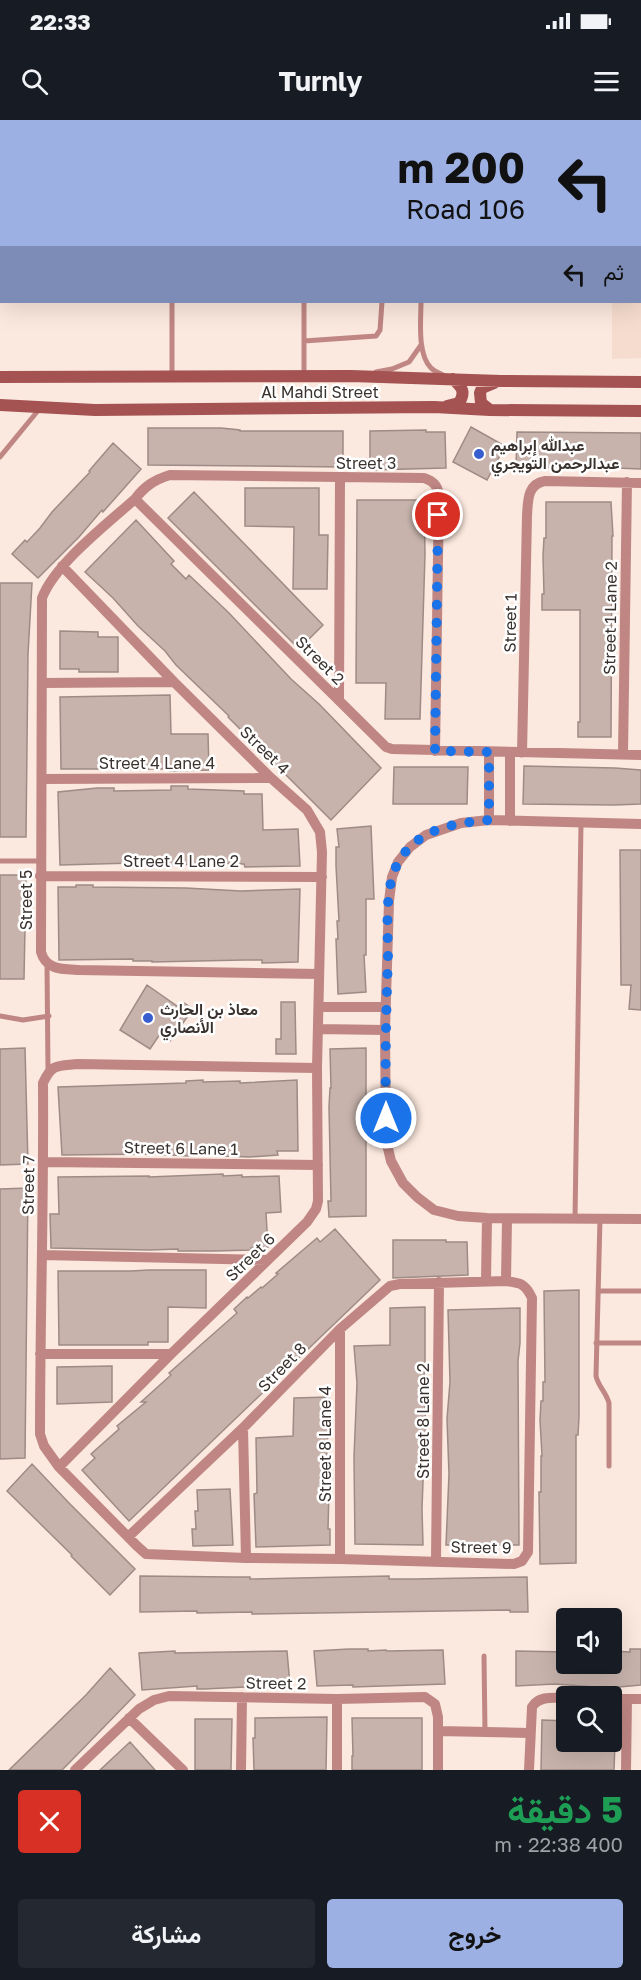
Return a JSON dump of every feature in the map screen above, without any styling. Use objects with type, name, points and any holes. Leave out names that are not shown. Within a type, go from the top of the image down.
[{"type":"main road","name":"Al Mahdi Street","points":[[0,377],[351,376],[501,381],[641,382]]},
{"type":"main road","points":[[434,407],[459,403],[463,392],[453,379]]},
{"type":"main road","points":[[490,410],[481,403],[480,393],[487,385],[501,381]]},
{"type":"main road","name":"Al Mahdi Street","points":[[0,405],[95,410],[434,407],[490,410],[641,411]]},
{"type":"street","name":"Street 3","points":[[63,566],[142,490],[154,480],[170,475],[424,478],[430,480],[438,488],[439,494],[435,751]]},
{"type":"street","points":[[339,699],[340,478]]},
{"type":"street","name":"Street 1","points":[[516,753],[529,492],[536,483],[545,481],[641,483]]},
{"type":"street","name":"Street 1 Lane 2","points":[[623,754],[627,482]]},
{"type":"street","name":"Street 2","points":[[135,499],[386,747],[516,753]]},
{"type":"street","name":"Street 4","points":[[63,566],[174,682],[314,819],[320,832],[322,877],[319,1007]]},
{"type":"street","name":"Street 5","points":[[47,964],[41,952],[42,598],[46,587],[63,566]]},
{"type":"street","points":[[43,683],[174,682]]},
{"type":"street","points":[[489,752],[489,820]]},
{"type":"street","points":[[510,821],[516,753],[641,755]]},
{"type":"street","name":"Street 4 Lane 4","points":[[42,779],[271,778]]},
{"type":"street","points":[[641,824],[489,820],[461,823],[426,835],[410,847],[398,862],[392,878],[389,901],[385,1030],[386,1140],[391,1161],[403,1183],[434,1210],[458,1216],[507,1219],[641,1219]]},
{"type":"street","name":"Street 4 Lane 2","points":[[40,876],[322,877]]},
{"type":"street","points":[[47,964],[58,969],[78,970],[319,974]]},
{"type":"street","points":[[319,1007],[386,1007]]},
{"type":"street","name":"Street 6","points":[[59,1467],[307,1222],[316,1209],[319,1007]]},
{"type":"street","points":[[318,1029],[385,1030]]},
{"type":"street","points":[[48,1071],[56,1066],[78,1064],[317,1068]]},
{"type":"street","name":"Street 7","points":[[48,1071],[43,1083],[40,1434],[44,1446],[59,1467],[128,1537]]},
{"type":"street","name":"Street 6 Lane 1","points":[[44,1162],[318,1165]]},
{"type":"street","points":[[487,1218],[486,1281],[506,1281],[507,1219]]},
{"type":"street","points":[[42,1255],[268,1260]]},
{"type":"street","name":"Street 8","points":[[128,1537],[243,1428],[340,1329],[390,1286],[486,1281]]},
{"type":"street","name":"Street 9","points":[[128,1537],[146,1554],[514,1564],[522,1561],[528,1552],[531,1298],[527,1288],[519,1283],[506,1281]]},
{"type":"street","name":"Street 8 Lane 2","points":[[436,1561],[439,1282]]},
{"type":"street","name":"Street 8 Lane 4","points":[[340,1329],[340,1559]]},
{"type":"street","points":[[40,1354],[171,1354]]},
{"type":"street","points":[[243,1428],[246,1558]]},
{"type":"street","name":"Street 2","points":[[129,1718],[154,1700],[169,1696],[337,1699],[425,1697],[435,1704],[438,1717],[438,1770]]},
{"type":"street","points":[[241,1770],[242,1697]]},
{"type":"street","points":[[529,1770],[530,1714],[534,1702],[556,1698]]},
{"type":"street","points":[[337,1699],[337,1770]]},
{"type":"street","points":[[622,1699],[641,1699]]},
{"type":"street","points":[[626,1770],[627,1699]]},
{"type":"street","points":[[75,1770],[129,1718],[183,1770]]},
{"type":"street","points":[[439,1731],[529,1733]]},
{"type":"lane","points":[[172,303],[172,376]]},
{"type":"lane","points":[[303,303],[304,376]]},
{"type":"lane","points":[[304,341],[376,336],[380,330],[382,303]]},
{"type":"lane","points":[[421,303],[421,345],[426,362],[431,368],[453,379]]},
{"type":"lane","points":[[351,376],[392,369],[409,362],[421,345]]},
{"type":"lane","points":[[0,457],[41,407]]},
{"type":"lane","points":[[575,1219],[581,823]]},
{"type":"lane","points":[[0,861],[40,861]]},
{"type":"lane","points":[[47,964],[48,1071]]},
{"type":"lane","points":[[0,1016],[23,1020],[49,1016]]},
{"type":"lane","points":[[600,1219],[597,1381],[609,1403],[609,1466]]},
{"type":"lane","points":[[598,1291],[641,1292]]},
{"type":"lane","points":[[596,1343],[641,1343]]},
{"type":"lane","points":[[484,1656],[485,1732]]},
{"type":"shaded area","points":[[612,303],[641,303],[641,358],[612,359]]},
{"type":"building","name":"عبدالله إبراهيم عبدالرحمن التويجري","points":[[471,427],[505,446],[487,480],[453,462]]},
{"type":"building","points":[[148,428],[343,431],[343,467],[148,465]]},
{"type":"building","points":[[426,430],[426,432],[445,432],[446,468],[370,470],[370,431]]},
{"type":"building","points":[[517,432],[641,433],[641,469],[516,468]]},
{"type":"building","points":[[113,443],[141,469],[103,512],[102,510],[38,578],[12,554],[40,528]]},
{"type":"building","points":[[245,488],[319,488],[319,535],[328,535],[327,589],[293,589],[294,527],[245,526]]},
{"type":"building","points":[[194,492],[323,625],[299,649],[168,518]]},
{"type":"building","points":[[357,500],[424,500],[425,554],[420,719],[385,719],[386,683],[356,683]]},
{"type":"building","points":[[546,502],[611,502],[613,536],[611,737],[578,737],[580,610],[542,610]]},
{"type":"building","points":[[136,520],[174,561],[171,564],[186,579],[189,575],[229,613],[291,679],[319,704],[381,768],[331,820],[85,572]]},
{"type":"building","points":[[0,583],[32,583],[28,654],[26,837],[0,837]]},
{"type":"building","points":[[60,631],[98,632],[98,637],[118,637],[118,672],[79,672],[79,669],[60,669]]},
{"type":"building","points":[[170,695],[171,734],[208,734],[209,770],[61,769],[60,697]]},
{"type":"building","points":[[524,766],[641,770],[641,804],[523,804]]},
{"type":"building","points":[[394,767],[468,767],[467,804],[393,804]]},
{"type":"building","points":[[171,786],[262,794],[263,830],[298,829],[300,866],[245,867],[244,864],[208,863],[153,867],[153,864],[134,863],[60,865],[58,792],[97,788],[114,788],[114,791],[171,790]]},
{"type":"building","points":[[371,826],[374,899],[366,899],[366,955],[364,955],[366,992],[338,994],[336,939],[338,939],[337,921],[339,921],[336,847],[339,847],[337,829]]},
{"type":"building","points":[[620,850],[641,850],[641,1010],[629,1009],[631,985],[621,985]]},
{"type":"building","points":[[0,875],[26,875],[24,979],[0,979]]},
{"type":"building","points":[[76,885],[241,891],[300,889],[298,962],[59,960],[58,887],[76,887]]},
{"type":"building","name":"معاذ بن الحارث الأنصاري","points":[[147,985],[180,1008],[184,1003],[193,1009],[170,1041],[160,1034],[150,1049],[120,1030]]},
{"type":"building","points":[[281,1002],[295,1002],[296,1054],[276,1054],[276,1039],[281,1039]]},
{"type":"building","points":[[25,1048],[28,1164],[0,1165],[0,1049]]},
{"type":"building","points":[[366,1048],[366,1216],[329,1217],[328,1201],[331,1201],[330,1049]]},
{"type":"building","points":[[203,1080],[203,1082],[240,1081],[240,1083],[297,1080],[298,1151],[277,1151],[278,1155],[249,1157],[224,1156],[224,1154],[62,1155],[58,1087],[186,1083],[186,1081]]},
{"type":"building","points":[[223,1174],[223,1176],[242,1175],[242,1177],[279,1176],[281,1212],[266,1213],[268,1247],[215,1251],[51,1248],[50,1214],[59,1214],[58,1177]]},
{"type":"building","points":[[28,1188],[25,1458],[0,1459],[0,1189]]},
{"type":"building","points":[[335,1229],[380,1280],[129,1521],[82,1470],[95,1458],[91,1454],[119,1429],[117,1426],[146,1402],[141,1402],[171,1375],[169,1373],[237,1313],[234,1309],[247,1297],[262,1288],[317,1238],[320,1242]]},
{"type":"building","points":[[393,1240],[467,1242],[468,1275],[393,1278]]},
{"type":"building","points":[[206,1270],[206,1308],[168,1307],[168,1342],[148,1342],[148,1345],[59,1345],[58,1271]]},
{"type":"building","points":[[579,1290],[576,1563],[540,1564],[539,1492],[541,1492],[542,1456],[540,1420],[543,1382],[545,1382],[544,1291]]},
{"type":"building","points":[[425,1307],[426,1454],[424,1454],[422,1509],[423,1545],[355,1544],[354,1457],[357,1383],[354,1346],[390,1345],[390,1308]]},
{"type":"building","points":[[520,1308],[519,1545],[446,1545],[449,1474],[447,1419],[450,1382],[448,1310]]},
{"type":"building","points":[[112,1366],[112,1402],[57,1404],[57,1367]]},
{"type":"building","points":[[329,1397],[327,1453],[330,1545],[256,1547],[254,1494],[257,1493],[256,1438],[293,1436],[294,1398]]},
{"type":"building","points":[[32,1464],[135,1569],[110,1595],[7,1491]]},
{"type":"building","points":[[230,1489],[233,1545],[193,1546],[192,1529],[196,1529],[195,1511],[198,1511],[197,1490]]},
{"type":"building","points":[[140,1576],[250,1577],[250,1579],[389,1576],[389,1579],[527,1577],[528,1612],[510,1612],[510,1610],[252,1614],[252,1612],[197,1613],[197,1611],[140,1612]]},
{"type":"building","points":[[630,1649],[641,1649],[641,1685],[516,1686],[516,1651],[556,1652],[556,1674],[622,1674],[622,1652],[630,1652]]},
{"type":"building","points":[[443,1650],[445,1684],[317,1686],[314,1651]]},
{"type":"building","points":[[175,1651],[175,1653],[287,1651],[290,1685],[204,1689],[197,1689],[197,1686],[142,1690],[139,1653]]},
{"type":"building","points":[[110,1668],[135,1695],[70,1762],[62,1770],[9,1770],[86,1695]]},
{"type":"building","points":[[327,1717],[326,1770],[254,1770],[255,1718]]},
{"type":"building","points":[[352,1718],[422,1718],[422,1770],[352,1770]]},
{"type":"building","points":[[195,1719],[232,1719],[231,1770],[195,1770]]},
{"type":"building","points":[[542,1720],[556,1721],[556,1752],[615,1752],[614,1770],[541,1770]]},
{"type":"building","points":[[130,1742],[155,1770],[100,1770]]},
{"type":"place","name":"عبدالله إبراهيم عبدالرحمن التويجري","points":[[479,454]]},
{"type":"place","name":"معاذ بن الحارث الأنصاري","points":[[148,1018]]},
{"type":"route","points":[[386,1118],[385,1030],[389,901],[392,878],[398,862],[410,847],[426,835],[461,823],[489,820],[489,752],[435,751],[438,515]]}]
